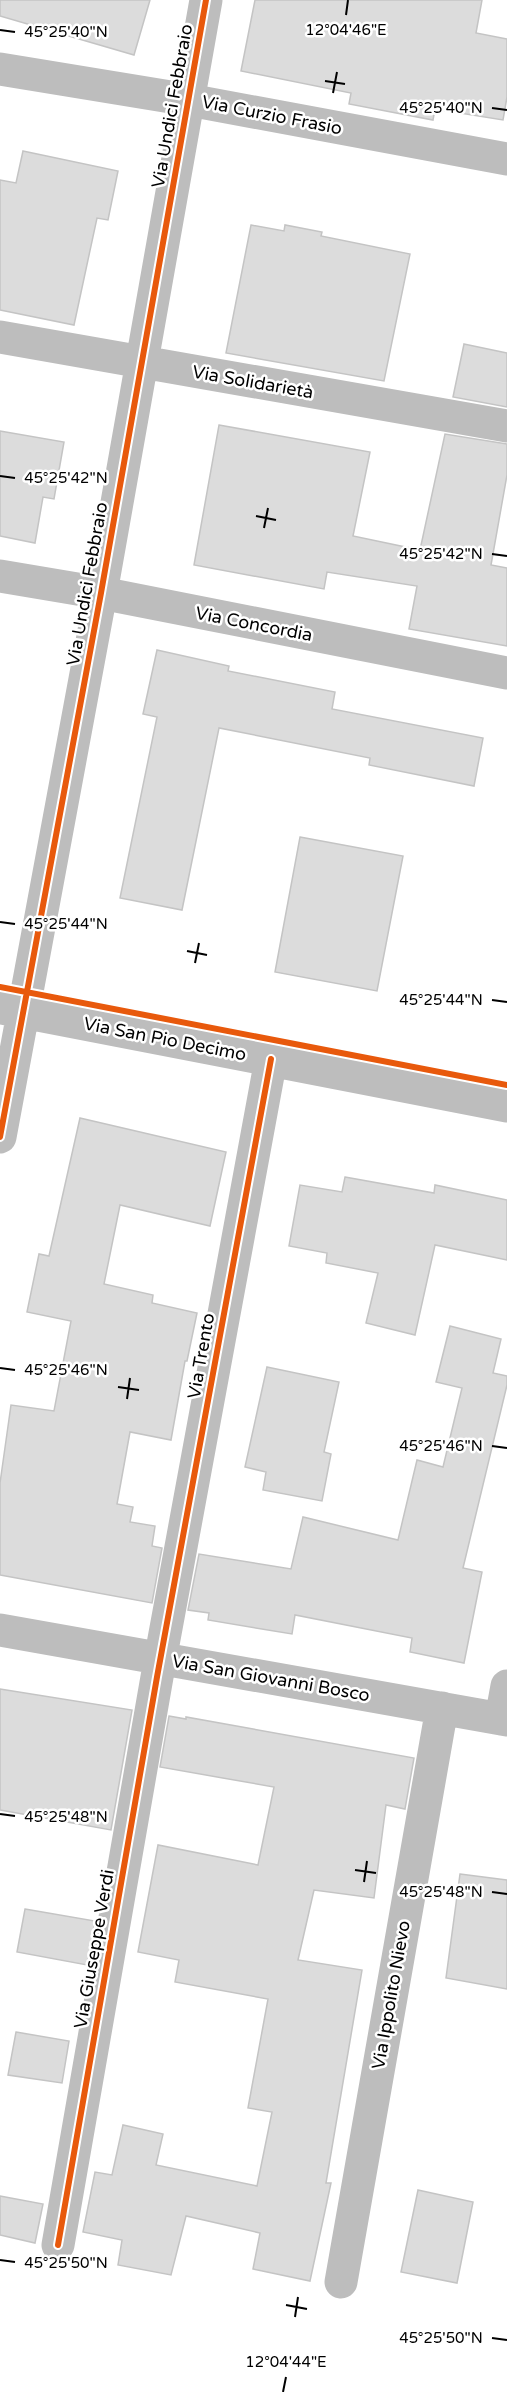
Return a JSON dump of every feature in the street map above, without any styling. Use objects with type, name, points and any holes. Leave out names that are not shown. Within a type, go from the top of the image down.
[{"type":"street","name":"Via Undici Febbraio","points":[[0,1137],[11,1009],[100,593],[206,0]]},
{"type":"street","name":"Via Curzio Frasio","points":[[0,69],[189,100],[507,159]]},
{"type":"street","name":"Via Solidarietà","points":[[0,337],[507,426]]},
{"type":"street","name":"Via Concordia","points":[[0,576],[100,593],[507,673]]},
{"type":"street","name":"Via San Pio Decimo","points":[[11,1009],[507,1106]]},
{"type":"street","name":"Via Trento","points":[[160,1658],[270,1059]]},
{"type":"street","name":"Via San Giovanni Bosco","points":[[0,1630],[504,1720]]},
{"type":"street","name":"Via Giuseppe Verdi","points":[[58,2246],[160,1658]]},
{"type":"street","points":[[504,1720],[507,1686]]},
{"type":"street","name":"Via Ippolito Nievo","points":[[341,2282],[442,1708]]},
{"type":"building","points":[[0,0],[150,0],[134,55],[0,16]]},
{"type":"building","points":[[255,0],[482,0],[476,33],[507,39],[507,97],[503,120],[435,109],[433,120],[349,104],[351,93],[241,71]]},
{"type":"building","points":[[23,151],[118,171],[108,220],[97,218],[74,325],[0,310],[0,180],[16,183]]},
{"type":"building","points":[[251,225],[284,231],[285,225],[322,232],[321,236],[410,254],[384,381],[226,353]]},
{"type":"building","points":[[464,344],[507,353],[507,407],[453,397]]},
{"type":"building","points":[[219,425],[370,452],[353,536],[420,550],[445,434],[507,444],[507,475],[491,565],[507,568],[507,646],[409,629],[417,586],[327,572],[324,589],[194,565]]},
{"type":"building","points":[[0,431],[64,442],[54,499],[43,497],[35,543],[0,536]]},
{"type":"building","points":[[157,650],[229,666],[228,671],[335,692],[332,709],[483,738],[474,786],[369,765],[370,758],[219,728],[182,910],[120,898],[157,717],[143,714]]},
{"type":"building","points":[[300,837],[403,856],[377,991],[275,972]]},
{"type":"building","points":[[80,1118],[226,1152],[210,1226],[120,1205],[104,1284],[153,1295],[152,1303],[197,1313],[187,1361],[185,1361],[171,1440],[130,1432],[117,1504],[133,1507],[130,1522],[155,1526],[152,1546],[162,1548],[152,1603],[0,1575],[0,1483],[11,1405],[54,1411],[71,1321],[27,1312],[39,1254],[49,1256]]},
{"type":"building","points":[[345,1177],[434,1193],[435,1185],[507,1200],[507,1260],[435,1245],[415,1335],[366,1323],[378,1273],[326,1263],[327,1253],[289,1246],[300,1185],[342,1192]]},
{"type":"building","points":[[450,1326],[501,1339],[493,1373],[507,1376],[507,1385],[463,1568],[482,1572],[464,1663],[410,1652],[412,1638],[295,1615],[292,1634],[208,1620],[209,1613],[188,1610],[199,1554],[291,1569],[303,1517],[398,1540],[417,1460],[443,1467],[462,1388],[436,1382]]},
{"type":"building","points":[[267,1367],[339,1382],[324,1452],[331,1454],[322,1501],[263,1490],[266,1472],[245,1467]]},
{"type":"building","points":[[0,1689],[132,1710],[111,1830],[0,1810]]},
{"type":"building","points":[[169,1716],[186,1719],[186,1717],[414,1758],[405,1809],[386,1805],[374,1898],[314,1890],[298,1960],[362,1970],[326,2183],[331,2183],[310,2281],[253,2269],[260,2233],[186,2216],[171,2275],[118,2265],[122,2240],[83,2232],[95,2172],[112,2175],[123,2125],[163,2134],[156,2165],[257,2186],[272,2112],[248,2108],[268,1999],[175,1982],[179,1960],[138,1952],[158,1845],[258,1865],[274,1787],[160,1767]]},
{"type":"building","points":[[460,1874],[507,1880],[507,1989],[446,1978]]},
{"type":"building","points":[[25,1909],[95,1921],[87,1965],[17,1952]]},
{"type":"building","points":[[16,2032],[69,2041],[62,2083],[8,2075]]},
{"type":"building","points":[[418,2190],[473,2202],[457,2283],[401,2272]]},
{"type":"building","points":[[0,2196],[43,2204],[35,2243],[0,2235]]},
{"type":"cycle path","points":[[0,1137],[101,593],[206,0]]},
{"type":"cycle path","points":[[0,987],[507,1085]]},
{"type":"cycle path","points":[[58,2245],[157,1677],[271,1059]]}]
